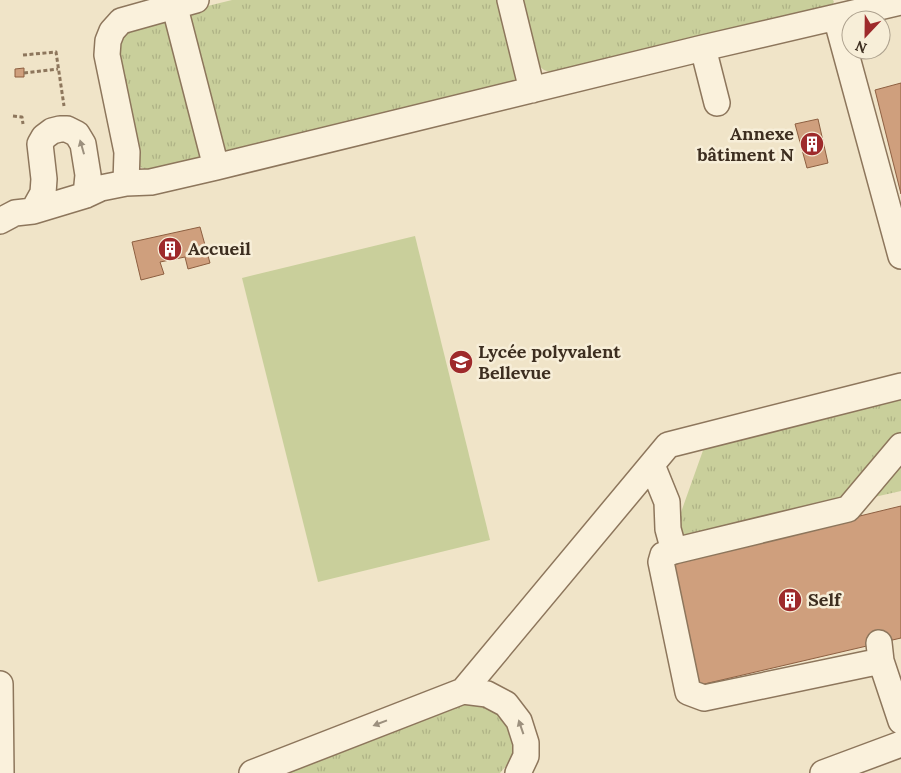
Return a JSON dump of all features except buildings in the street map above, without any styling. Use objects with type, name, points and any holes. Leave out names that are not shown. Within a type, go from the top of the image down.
[{"type":"street","points":[[510,0],[532,90]]},
{"type":"street","points":[[126,183],[127,152],[106,55],[108,41],[112,31],[121,21],[181,2],[216,167]]},
{"type":"street","points":[[0,221],[15,213],[33,211],[86,195],[101,188],[126,183],[151,182],[216,167],[836,17],[873,4],[901,2]]},
{"type":"street","points":[[836,17],[901,256]]},
{"type":"street","points":[[703,48],[717,103]]},
{"type":"street","points":[[33,211],[43,193],[44,179],[40,144],[44,137],[52,131],[60,129],[77,134],[83,144],[88,175],[86,195]]},
{"type":"street","points":[[463,691],[668,445],[901,386]]},
{"type":"street","points":[[901,446],[848,509],[674,551],[663,555],[661,562],[688,692],[704,698],[880,652],[901,721]]},
{"type":"street","points":[[652,465],[667,502],[668,529],[674,551]]},
{"type":"street","points":[[0,684],[1,773]]},
{"type":"street","points":[[252,773],[463,691],[487,694],[506,704],[520,721],[526,743],[526,756],[518,773]]},
{"type":"street","points":[[823,773],[901,744]]},
{"type":"path","points":[[24,55],[56,52],[67,130]]},
{"type":"path","points":[[24,73],[58,68]]},
{"type":"green space","points":[[232,0],[500,0],[521,86],[218,157],[183,12]]},
{"type":"green space","points":[[520,0],[833,0],[834,2],[828,10],[556,74],[544,70],[535,63]]},
{"type":"green space","points":[[169,17],[205,159],[151,173],[139,166],[117,46],[124,30]]},
{"type":"green space","points":[[415,236],[490,540],[318,582],[242,278]]},
{"type":"green space","points":[[901,395],[901,434],[840,506],[669,546],[706,442]]},
{"type":"green space","points":[[901,453],[901,491],[861,500]]},
{"type":"green space","points":[[477,702],[496,707],[515,738],[514,753],[500,773],[279,773],[460,704]]},
{"type":"place","name":"Annexe bâtiment N","points":[[812,144]]},
{"type":"place","name":"Accueil","points":[[170,249]]},
{"type":"place","name":"Lycée polyvalent Bellevue","points":[[461,362]]},
{"type":"place","name":"Self","points":[[790,600]]}]
